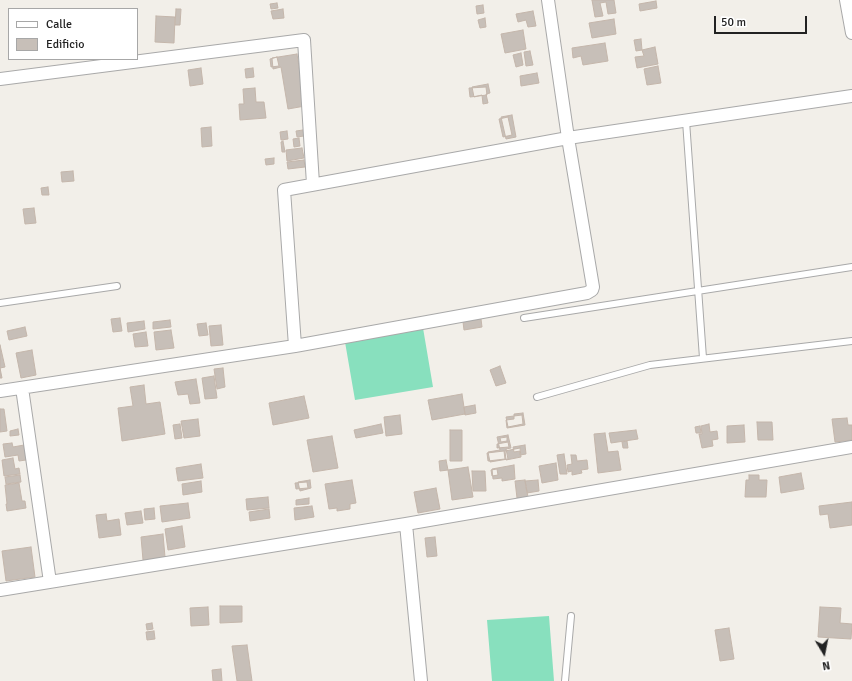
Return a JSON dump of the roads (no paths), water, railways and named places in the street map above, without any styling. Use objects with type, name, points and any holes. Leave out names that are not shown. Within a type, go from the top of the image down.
[{"type":"street","points":[[0,391],[295,346],[579,294],[592,290],[593,287],[568,138],[548,0]]},
{"type":"street","points":[[846,0],[852,33]]},
{"type":"street","points":[[0,79],[304,40],[313,184]]},
{"type":"street","points":[[295,346],[284,190],[568,138],[852,96]]},
{"type":"street","points":[[22,388],[50,582]]},
{"type":"street","points":[[0,590],[406,524],[852,447]]},
{"type":"street","points":[[406,524],[420,681]]},
{"type":"lane","points":[[686,121],[703,358]]},
{"type":"lane","points":[[524,318],[852,267]]},
{"type":"lane","points":[[0,303],[117,286]]},
{"type":"lane","points":[[537,397],[650,365],[852,341]]},
{"type":"lane","points":[[565,681],[571,616]]}]
